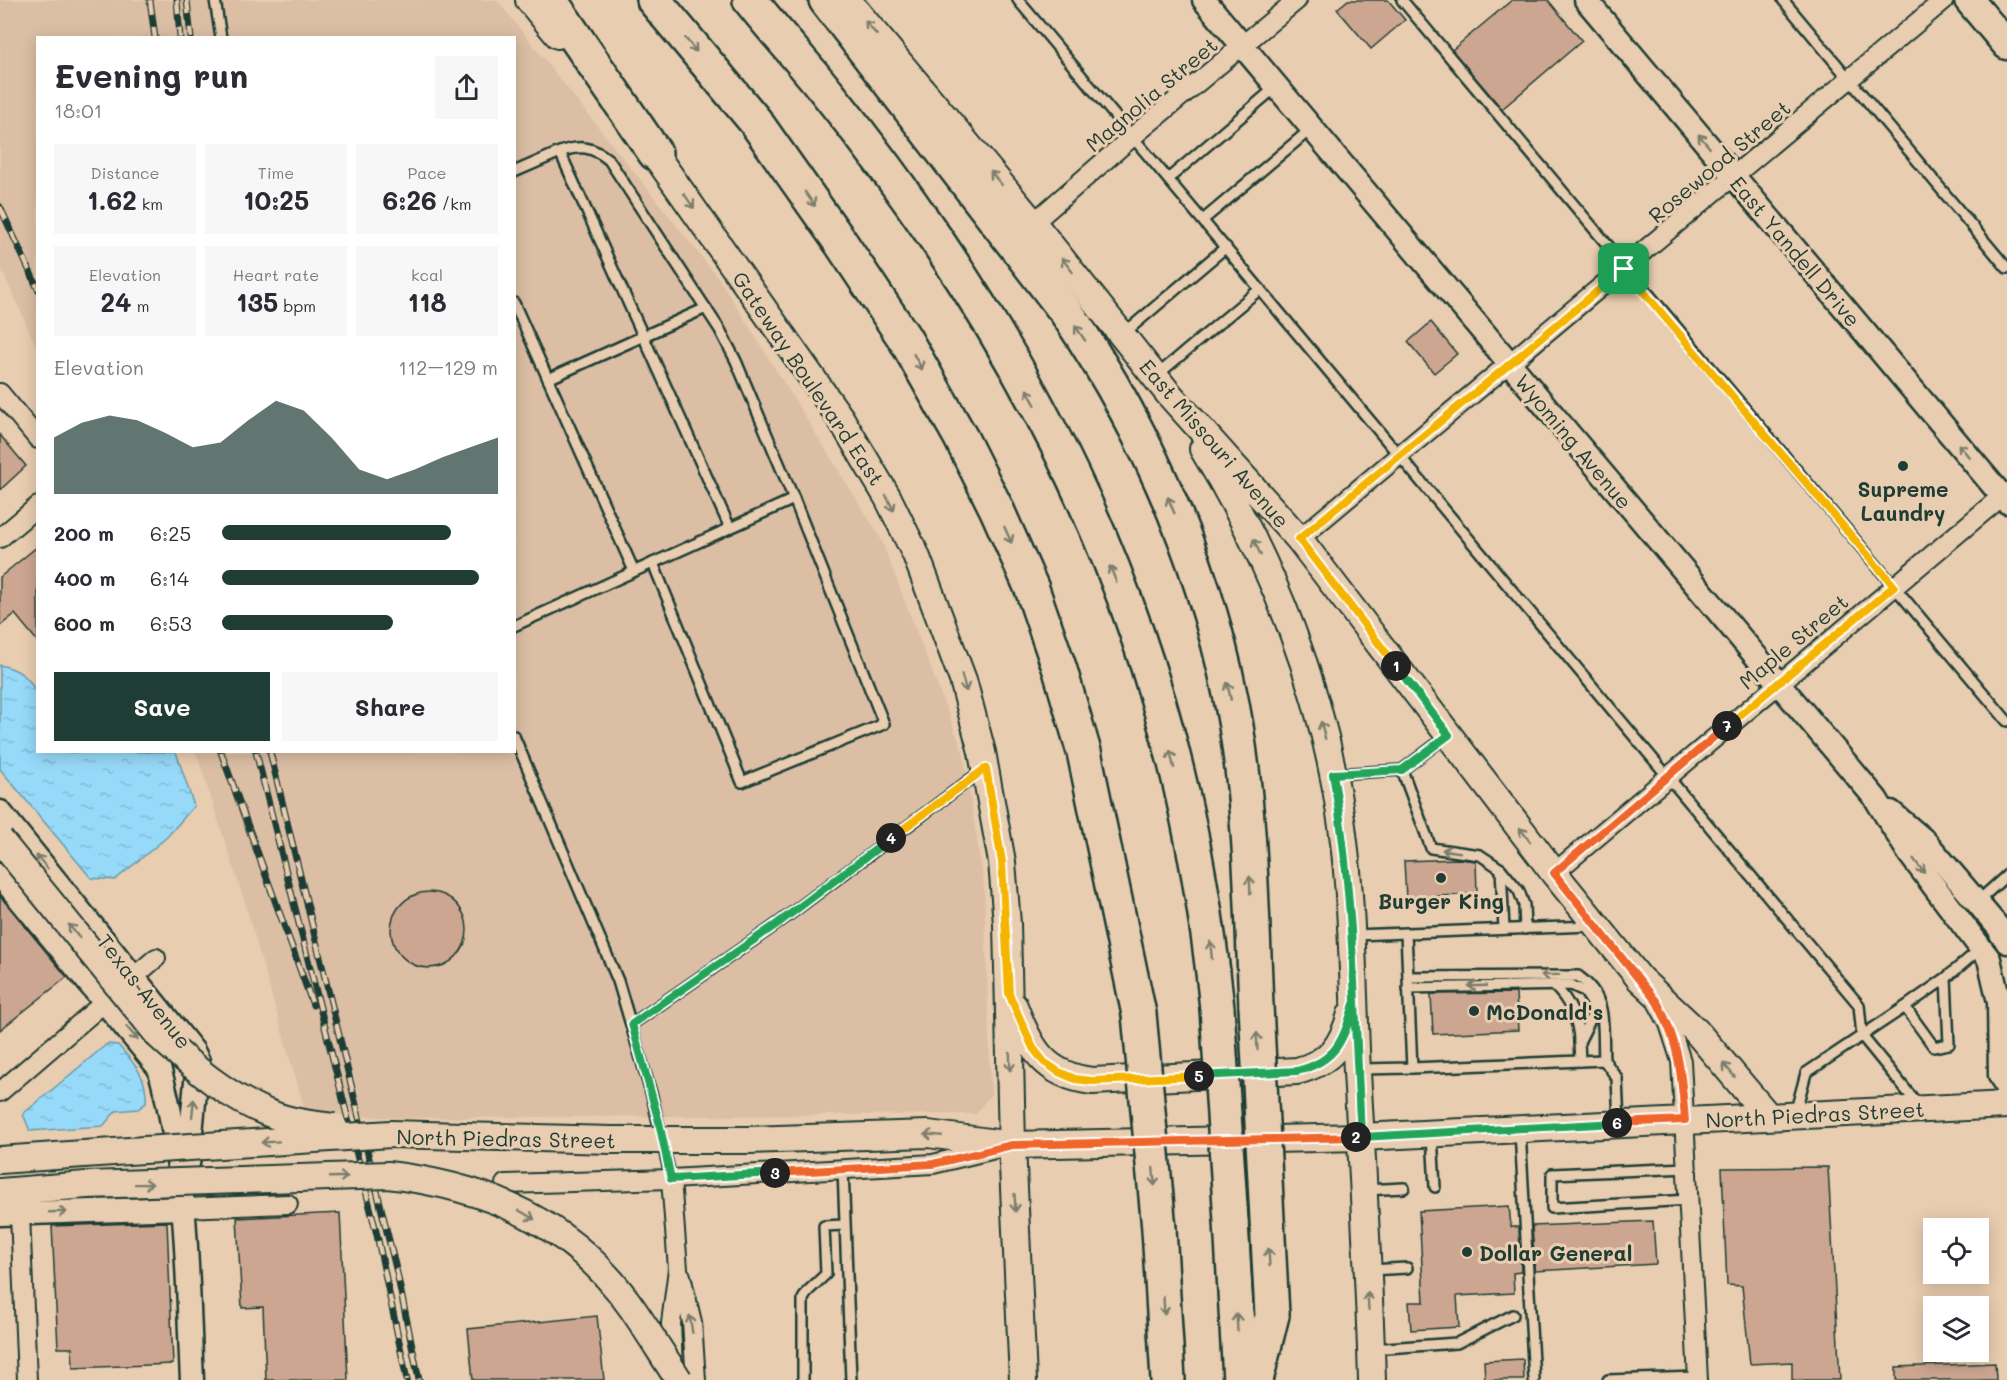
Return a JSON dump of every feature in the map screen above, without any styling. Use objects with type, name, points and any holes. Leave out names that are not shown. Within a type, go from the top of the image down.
[{"type":"highway","points":[[550,0],[655,153]]},
{"type":"highway","points":[[654,0],[755,121],[842,243],[905,339],[961,438],[997,510],[1032,589],[1060,670],[1084,752],[1139,1014],[1159,1229],[1168,1380]]},
{"type":"highway","points":[[750,0],[831,96],[938,242],[1011,361],[1088,512],[1136,631],[1165,729],[1209,937],[1231,1221],[1240,1380]]},
{"type":"highway","points":[[826,0],[1067,313],[1101,363],[1161,482],[1202,588],[1219,647],[1236,726],[1249,848],[1272,1315],[1256,1380]]},
{"type":"main road","name":"Gateway Boulevard East","points":[[530,0],[655,153],[841,419],[888,498],[939,610],[963,680],[986,768],[1002,862],[1023,1380]]},
{"type":"main road","name":"East Missouri Avenue","points":[[847,0],[1033,223],[1162,384],[1299,539],[1554,873],[1640,979],[1696,1031],[1767,1115]]},
{"type":"main road","points":[[1969,0],[2007,45]]},
{"type":"main road","points":[[1162,384],[1240,512],[1278,594],[1302,661],[1333,774],[1342,826],[1351,935],[1372,1380]]},
{"type":"main road","points":[[0,840],[160,1037],[203,1076],[240,1099],[279,1118],[391,1134]]},
{"type":"main road","points":[[1009,994],[1033,1048],[1044,1062],[1075,1079],[1092,1081],[1297,1071],[1313,1067],[1323,1062],[1345,1036],[1354,1004]]},
{"type":"main road","name":"North Piedras Street","points":[[0,1160],[391,1134],[611,1140],[748,1140],[928,1134],[1012,1145],[1361,1137],[1767,1115],[2007,1105]]},
{"type":"main road","name":"North Piedras Street","points":[[0,1192],[86,1185],[388,1175],[425,1179],[472,1190],[516,1208],[547,1226],[576,1248],[607,1277],[631,1307],[679,1380]]},
{"type":"street","name":"Wyoming Avenue","points":[[1204,0],[1876,799],[1925,841],[2006,937]]},
{"type":"street","name":"Magnolia Street","points":[[1033,223],[1132,137],[1298,0]]},
{"type":"street","name":"East Yandell Drive","points":[[1586,0],[2005,496]]},
{"type":"street","name":"Rosewood Street","points":[[1299,539],[1735,177],[1944,0]]},
{"type":"street","points":[[0,393],[36,437]]},
{"type":"street","name":"Maple Street","points":[[1554,873],[1777,683],[2005,496]]},
{"type":"street","points":[[0,538],[36,508]]},
{"type":"street","name":"Wyoming Avenue","points":[[1876,799],[1909,853],[1982,948],[1995,980],[1999,1002],[2000,1076],[2007,1089]]},
{"type":"street","name":"Texas Avenue","points":[[0,812],[193,1051],[198,1061],[183,1208]]},
{"type":"street","name":"Texas Avenue","points":[[0,876],[106,1001],[159,1068],[166,1092],[183,1208]]},
{"type":"street","points":[[1958,918],[1976,903]]},
{"type":"street","points":[[0,1092],[156,958]]},
{"type":"street","name":"East Missouri Avenue","points":[[1640,979],[1657,1002],[1676,1042],[1681,1061],[1697,1379]]},
{"type":"street","name":"North Piedras Street","points":[[505,1184],[671,1179],[933,1164],[1012,1145]]},
{"type":"street","points":[[671,1179],[678,1269],[692,1322],[696,1380]]},
{"type":"street","points":[[27,1380],[10,1214],[288,1204]]},
{"type":"street","points":[[183,1208],[192,1380]]},
{"type":"street","points":[[673,1380],[671,1323],[678,1269]]},
{"type":"lane","points":[[215,0],[221,36]]},
{"type":"lane","points":[[1018,0],[1858,1005],[1862,1036],[1921,1109]]},
{"type":"lane","points":[[1402,0],[1624,269],[2007,721]]},
{"type":"lane","points":[[1783,0],[2007,268]]},
{"type":"lane","points":[[1168,179],[1277,86]]},
{"type":"lane","points":[[1203,220],[1312,128]]},
{"type":"lane","points":[[516,171],[560,152],[586,146],[599,151],[609,160],[706,308],[736,361],[884,724],[742,782],[653,563]]},
{"type":"lane","points":[[560,152],[730,528]]},
{"type":"lane","points":[[1122,334],[1226,247]]},
{"type":"lane","points":[[1162,384],[1260,290]]},
{"type":"lane","points":[[516,307],[634,571]]},
{"type":"lane","points":[[548,379],[706,308]]},
{"type":"lane","points":[[516,625],[794,499]]},
{"type":"lane","points":[[1333,774],[1402,770],[1449,735]]},
{"type":"lane","points":[[516,741],[605,946],[632,1024],[659,1122],[671,1179]]},
{"type":"lane","points":[[632,1024],[777,924],[986,768]]},
{"type":"lane","points":[[1402,770],[1431,848],[1480,855],[1501,869],[1519,891],[1524,905],[1525,929]]},
{"type":"lane","points":[[1501,869],[1504,929]]},
{"type":"lane","points":[[1976,903],[2007,875]]},
{"type":"lane","points":[[1351,935],[1598,926]]},
{"type":"lane","points":[[1406,933],[1412,1068]]},
{"type":"lane","points":[[1795,1114],[1806,1073],[1946,978],[1982,948]]},
{"type":"lane","points":[[1408,977],[1569,974],[1578,976],[1589,984],[1601,1001],[1604,1060],[1617,1078],[1619,1123]]},
{"type":"lane","points":[[1905,1007],[1934,1047],[1949,1044],[1946,978]]},
{"type":"lane","points":[[1553,985],[1564,995],[1579,1029],[1580,1061]]},
{"type":"lane","points":[[1408,988],[1571,985],[1584,991],[1592,1003],[1592,1016],[1579,1042]]},
{"type":"lane","points":[[1357,1070],[1604,1060]]},
{"type":"lane","points":[[1520,1128],[1534,1380]]},
{"type":"lane","points":[[1432,1133],[1435,1187]]},
{"type":"lane","points":[[1688,1168],[1551,1174],[1552,1208],[1689,1200]]},
{"type":"lane","points":[[843,1169],[851,1380]]},
{"type":"lane","points":[[1363,1190],[1404,1188]]},
{"type":"lane","points":[[803,1380],[803,1299],[826,1274],[824,1226],[844,1225]]},
{"type":"lane","points":[[1366,1270],[1407,1268]]},
{"type":"lane","points":[[1371,1349],[1457,1343],[1513,1315]]},
{"type":"lane","points":[[1608,1380],[1697,1379]]},
{"type":"shaded area","points":[[0,0],[497,0],[720,280],[880,537],[963,752],[984,884],[991,1094],[976,1114],[402,1118],[306,1114],[244,900],[196,753],[516,753],[516,36],[36,36],[36,346],[0,266]]},
{"type":"water","points":[[0,665],[26,677],[33,687],[36,695],[36,753],[176,753],[194,806],[167,837],[115,880],[91,878],[0,769]]},
{"type":"water","points":[[107,1044],[118,1045],[139,1071],[145,1086],[146,1103],[138,1109],[116,1111],[103,1126],[30,1131],[23,1114]]},
{"type":"building","points":[[1348,0],[1388,0],[1405,20],[1371,49],[1337,9]]},
{"type":"building","points":[[1512,0],[1548,0],[1582,41],[1502,109],[1452,50]]},
{"type":"building","points":[[1431,322],[1457,354],[1434,373],[1408,342]]},
{"type":"building","points":[[0,435],[26,466],[0,490]]},
{"type":"building","points":[[36,548],[36,640],[15,614],[0,626],[0,577]]},
{"type":"building","name":"Burger King","points":[[1458,859],[1476,861],[1477,894],[1406,898],[1404,861]]},
{"type":"building","points":[[429,892],[443,895],[456,903],[464,916],[467,930],[464,944],[456,957],[443,965],[429,968],[415,965],[402,957],[394,944],[391,930],[394,916],[402,903],[415,895]]},
{"type":"building","points":[[0,896],[67,977],[0,1030]]},
{"type":"building","name":"McDonald's","points":[[1516,993],[1518,1030],[1433,1034],[1431,994]]},
{"type":"building","points":[[1828,1167],[1840,1380],[1792,1380],[1792,1362],[1750,1364],[1742,1286],[1727,1285],[1722,1168]]},
{"type":"building","name":"Dollar General","points":[[1509,1206],[1511,1227],[1519,1227],[1521,1272],[1513,1273],[1514,1293],[1457,1296],[1459,1327],[1411,1330],[1409,1302],[1424,1302],[1419,1211]]},
{"type":"building","points":[[340,1213],[348,1380],[266,1380],[263,1307],[242,1308],[237,1218]]},
{"type":"building","points":[[1653,1221],[1656,1264],[1535,1271],[1532,1226]]},
{"type":"building","points":[[167,1222],[173,1364],[73,1368],[72,1348],[58,1348],[52,1226]]},
{"type":"building","points":[[597,1316],[604,1380],[473,1380],[468,1329]]},
{"type":"building","points":[[1523,1359],[1524,1380],[1485,1380],[1484,1361]]},
{"type":"building","points":[[1995,1363],[1996,1380],[1896,1380],[1896,1367]]},
{"type":"railway","points":[[150,0],[155,36]]},
{"type":"railway","points":[[177,0],[180,36]]},
{"type":"railway","points":[[187,0],[191,36]]},
{"type":"railway","points":[[0,207],[36,285]]},
{"type":"railway","points":[[221,753],[313,1005]]},
{"type":"railway","points":[[256,753],[377,1235],[407,1380]]},
{"type":"railway","points":[[270,753],[397,1273],[419,1380]]},
{"type":"place","name":"Supreme Laundry","points":[[1903,466]]},
{"type":"place","name":"Burger King","points":[[1441,878]]},
{"type":"place","name":"McDonald's","points":[[1474,1011]]},
{"type":"place","name":"Dollar General","points":[[1467,1252]]},
{"type":"route","points":[[1624,269],[1299,539],[1449,735],[1402,770],[1333,774],[1342,826],[1347,879],[1351,935],[1361,1137],[1012,1145],[933,1164],[671,1179],[659,1122],[632,1024],[777,924],[986,768],[1002,862],[1009,994],[1033,1048],[1044,1062],[1059,1072],[1075,1079],[1092,1081],[1297,1071],[1323,1062],[1337,1048],[1345,1036],[1354,1004],[1361,1137],[1685,1120],[1681,1061],[1669,1024],[1657,1002],[1640,979],[1554,873],[1894,586],[1624,269]]}]
